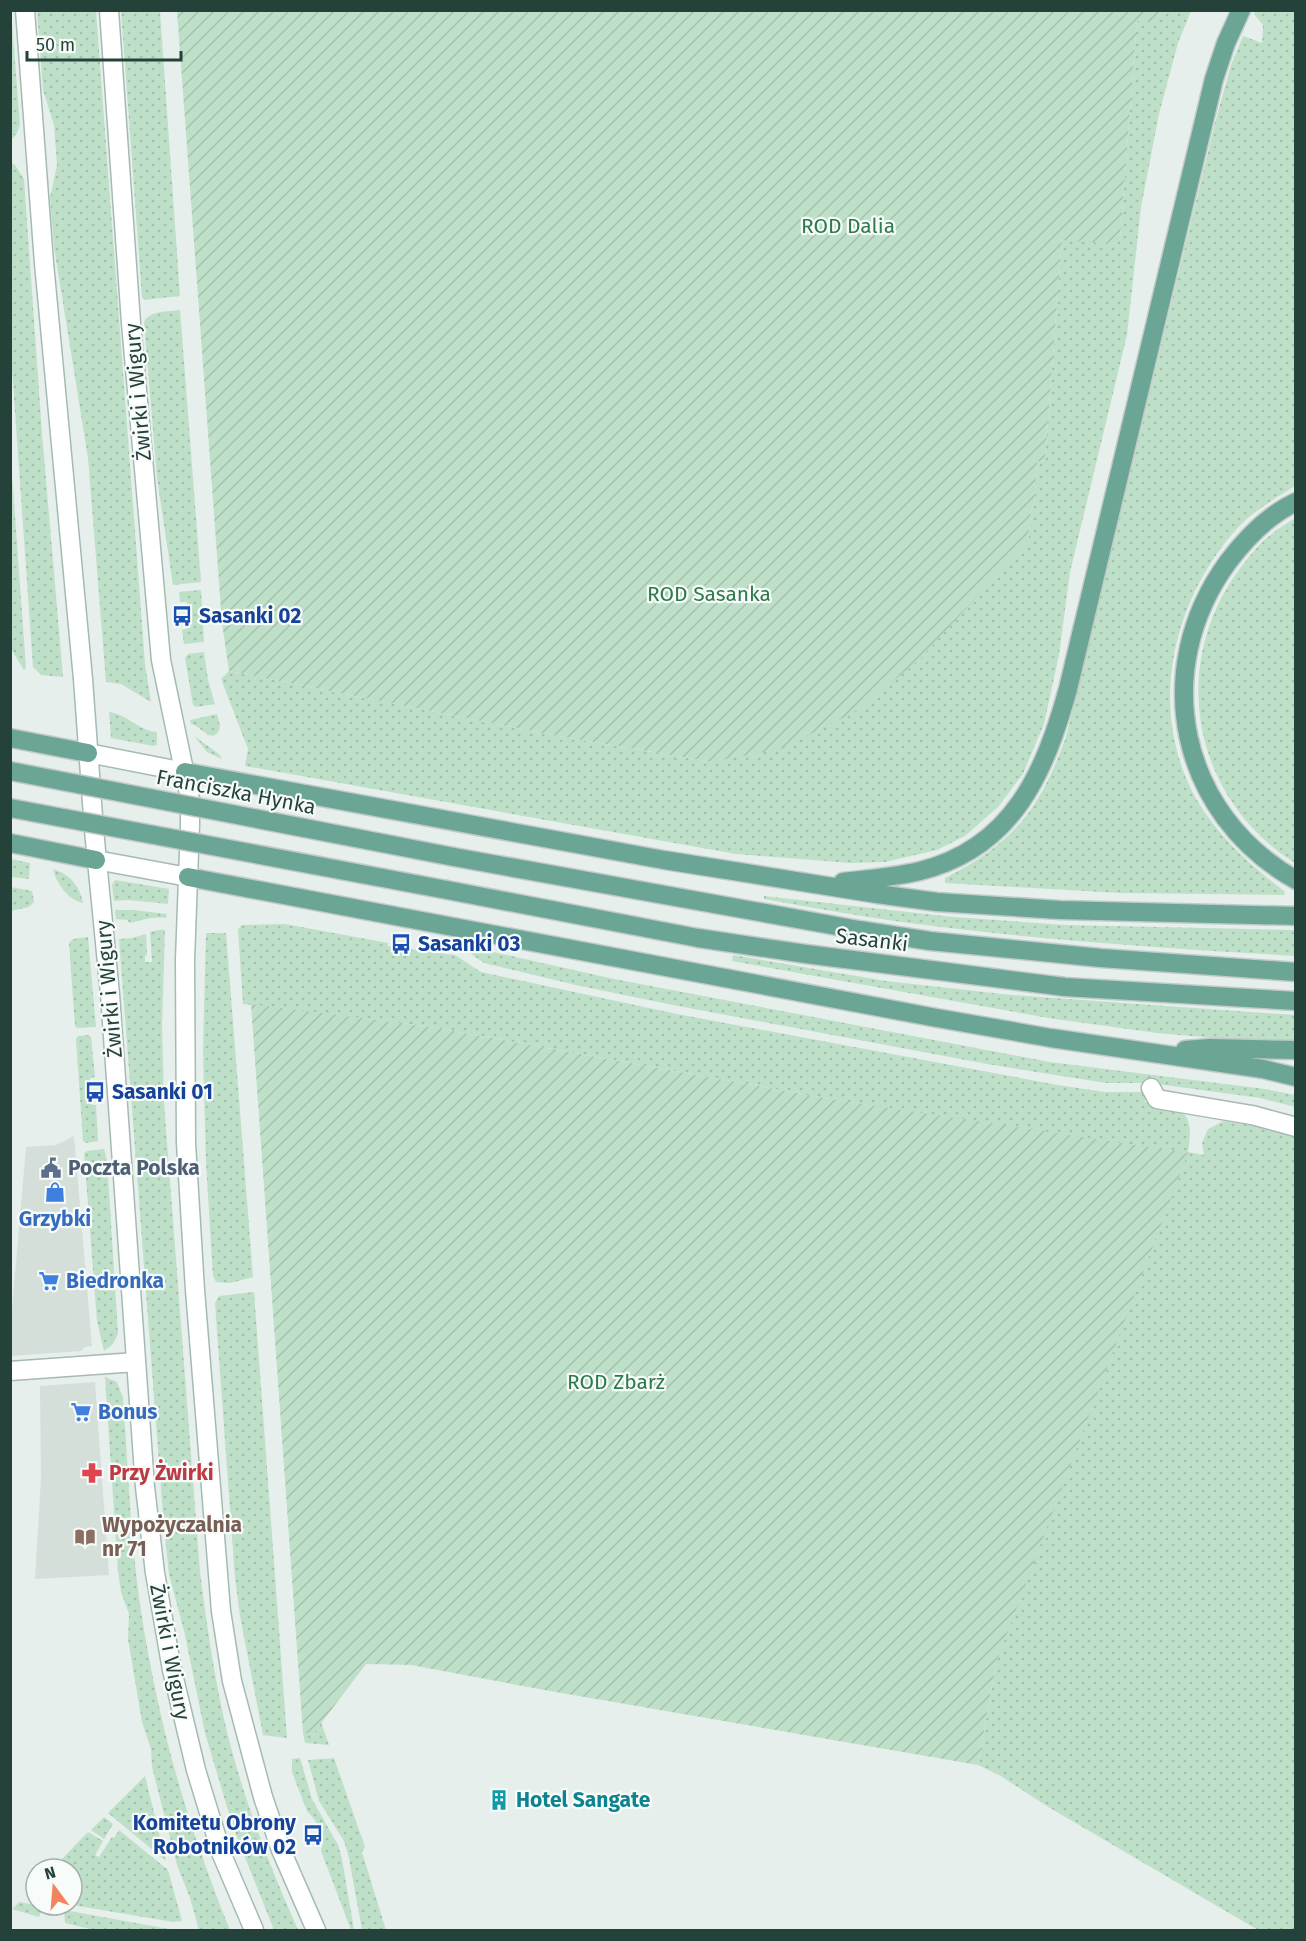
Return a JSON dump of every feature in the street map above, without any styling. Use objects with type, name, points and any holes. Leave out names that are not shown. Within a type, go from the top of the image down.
[{"type":"main road","points":[[25,10],[45,274],[88,753]]},
{"type":"main road","name":"Żwirki i Wigury","points":[[109,10],[131,323],[161,660],[189,799],[188,877]]},
{"type":"main road","points":[[820,884],[886,878],[920,871],[963,855],[990,836],[1013,813],[1041,768],[1068,688],[1214,79],[1241,10]]},
{"type":"main road","points":[[1296,502],[1283,508],[1244,540],[1214,582],[1196,620],[1185,659],[1183,691],[1190,745],[1211,797],[1230,825],[1254,851],[1296,880]]},
{"type":"main road","points":[[10,738],[664,860],[937,902],[1124,913],[1296,916]]},
{"type":"main road","name":"Żwirki i Wigury","points":[[88,753],[110,994],[145,1487],[155,1573],[172,1670],[196,1770],[213,1830],[233,1884],[254,1930]]},
{"type":"main road","name":"Franciszka Hynka","points":[[10,771],[454,857]]},
{"type":"main road","name":"Sasanki","points":[[10,808],[698,938],[1065,987],[1296,1001]]},
{"type":"main road","points":[[10,843],[948,1020],[1051,1038],[1160,1052],[1263,1069],[1296,1077]]},
{"type":"main road","name":"Sasanki","points":[[454,857],[930,941],[1101,958],[1296,972]]},
{"type":"main road","points":[[188,877],[185,960],[186,1143],[195,1290],[221,1611],[232,1682],[260,1786],[282,1850],[316,1930]]},
{"type":"main road","points":[[1160,1052],[1210,1048],[1296,1050]]},
{"type":"main road","points":[[1151,1088],[1157,1099],[1252,1115],[1296,1127]]},
{"type":"main road","points":[[10,1371],[136,1362]]},
{"type":"shaded area","points":[[74,1136],[92,1346],[84,1347],[82,1351],[11,1356],[11,1321],[26,1147],[56,1145]]},
{"type":"shaded area","points":[[95,1382],[109,1575],[35,1579],[41,1479],[40,1386]]},
{"type":"green space","points":[[11,10],[20,125],[11,140]]},
{"type":"green space","points":[[37,11],[96,11],[145,664],[151,702],[121,684],[106,682],[88,458],[54,247],[50,198],[57,165],[54,125],[43,90]]},
{"type":"green space","points":[[121,11],[160,11],[180,296],[144,300],[142,297]]},
{"type":"green space","name":"ROD Dalia","points":[[177,11],[1160,11],[1159,22],[1137,21],[1120,239],[1117,244],[1062,240],[1045,459],[1037,462],[1034,505],[1031,511],[1028,541],[918,661],[853,713],[780,749],[711,762],[547,734],[229,671],[222,623]]},
{"type":"green space","points":[[1160,11],[1191,11],[1178,43],[1159,114],[1141,207],[1127,335],[1070,572],[1059,655],[1044,724],[1023,774],[998,807],[965,836],[937,850],[885,862],[851,863],[736,854],[245,766],[248,749],[221,679],[229,671],[547,734],[711,762],[1028,541],[1031,511],[1034,505],[1037,462],[1045,459],[1062,239],[1116,244],[1120,239],[1137,20],[1158,22]]},
{"type":"green space","points":[[1256,11],[1295,11],[1295,486],[1247,519],[1213,560],[1196,590],[1183,622],[1174,656],[1170,690],[1172,724],[1179,758],[1192,791],[1221,834],[1284,891],[1285,895],[1120,893],[945,883],[945,878],[989,851],[1022,821],[1046,784],[1066,737],[1231,65],[1243,36],[1262,43],[1263,25],[1254,14]]},
{"type":"green space","points":[[11,163],[15,165],[24,179],[42,433],[63,677],[41,675],[33,667],[11,355]]},
{"type":"green space","points":[[180,310],[201,582],[173,585],[157,478],[144,322],[155,313]]},
{"type":"green space","points":[[10,447],[26,668],[24,670],[11,649]]},
{"type":"green space","points":[[1295,518],[1295,863],[1261,837],[1234,805],[1214,770],[1202,731],[1198,691],[1202,651],[1215,611],[1236,574],[1253,552],[1268,537]]},
{"type":"green space","points":[[201,590],[204,642],[184,644],[182,630],[189,628],[187,602],[180,602],[179,592]]},
{"type":"green space","points":[[204,652],[208,680],[215,704],[196,707],[193,705],[185,658],[188,654]]},
{"type":"green space","points":[[109,712],[157,732],[157,745],[111,738]]},
{"type":"green space","points":[[217,714],[220,729],[213,736],[191,724],[190,720]]},
{"type":"green space","points":[[194,736],[219,754],[222,759],[207,752]]},
{"type":"green space","points":[[11,859],[30,863],[29,879],[11,877]]},
{"type":"green space","points":[[53,869],[65,874],[73,882],[83,903],[73,899],[64,890]]},
{"type":"green space","points":[[115,880],[169,889],[168,904],[114,901],[112,885]]},
{"type":"green space","points":[[11,887],[32,891],[34,902],[29,907],[11,911]]},
{"type":"green space","points":[[764,896],[953,917],[1066,925],[1295,930],[1295,956],[1000,934],[885,920],[764,899]]},
{"type":"green space","points":[[115,910],[167,914],[166,918],[152,918],[130,923],[127,920],[116,919]]},
{"type":"green space","points":[[285,924],[388,943],[388,946],[455,955],[481,972],[677,1014],[1058,1085],[1105,1092],[1146,1092],[1145,1102],[1177,1109],[1187,1119],[1190,1127],[1188,1152],[1204,1155],[1202,1143],[1208,1129],[1224,1121],[1295,1136],[1295,1930],[1258,1930],[1050,1808],[999,1775],[978,1765],[996,1663],[984,1123],[830,1099],[425,1026],[243,1004],[238,929],[242,925]]},
{"type":"green space","points":[[165,930],[162,1024],[164,1103],[200,1572],[219,1695],[228,1736],[259,1834],[298,1930],[274,1930],[233,1827],[205,1733],[185,1635],[169,1574],[119,939],[146,934],[145,962],[152,962],[150,932]]},
{"type":"green space","points":[[206,933],[226,933],[253,1277],[230,1283],[216,1282],[213,1276],[206,1163],[203,1050]]},
{"type":"green space","points":[[88,937],[96,1027],[77,1028],[75,1026],[69,943],[73,939]]},
{"type":"green space","points":[[457,944],[614,979],[1050,1062],[1265,1089],[1295,1095],[1295,1107],[1260,1098],[1150,1083],[1106,1083],[987,1064],[678,1006],[484,963]]},
{"type":"green space","points":[[733,955],[886,981],[1011,995],[1295,1015],[1295,1045],[1157,1033],[1048,1018],[732,961]]},
{"type":"green space","name":"ROD Zbarż","points":[[251,1004],[425,1026],[830,1099],[1188,1153],[996,1663],[978,1765],[411,1665],[366,1664],[313,1734],[303,1733]]},
{"type":"green space","points":[[89,1035],[95,1077],[90,1078],[92,1105],[96,1105],[98,1141],[86,1143],[83,1141],[76,1039],[78,1036]]},
{"type":"green space","points":[[104,1149],[107,1160],[118,1334],[113,1344],[104,1351],[97,1321],[84,1153]]},
{"type":"green space","points":[[254,1292],[287,1738],[263,1735],[235,1578],[215,1303],[219,1296]]},
{"type":"green space","points":[[105,1377],[117,1382],[123,1398],[131,1522],[139,1597],[163,1725],[199,1848],[230,1930],[199,1930],[177,1865],[152,1767],[151,1749],[142,1722],[128,1639],[129,1614],[121,1592],[118,1571]]},
{"type":"green space","points":[[321,1722],[329,1745],[305,1743],[303,1733],[313,1734]]},
{"type":"green space","points":[[300,1758],[312,1799],[338,1845],[354,1930],[351,1930],[321,1851],[323,1842],[315,1820],[307,1811],[292,1772],[292,1759]]},
{"type":"green space","points":[[334,1758],[365,1847],[362,1852],[386,1930],[362,1930],[344,1841],[319,1801],[308,1760]]},
{"type":"green space","points":[[145,1776],[166,1861],[108,1813]]},
{"type":"green space","points":[[104,1817],[113,1824],[104,1839],[91,1830]]},
{"type":"green space","points":[[119,1830],[168,1870],[182,1921],[173,1922],[84,1907],[84,1857],[64,1857],[88,1832],[103,1841],[95,1855],[99,1857],[112,1837],[114,1838]]},
{"type":"green space","points":[[19,1902],[24,1903],[24,1913],[12,1909]]},
{"type":"green space","points":[[84,1914],[184,1930],[94,1930],[65,1923],[65,1917],[84,1917]]},
{"type":"place","name":"Sasanki 02","points":[[182,616]]},
{"type":"place","name":"Sasanki 03","points":[[401,944]]},
{"type":"place","name":"Sasanki 01","points":[[95,1092]]},
{"type":"place","name":"Poczta Polska","points":[[51,1168]]},
{"type":"place","name":"Grzybki","points":[[55,1192]]},
{"type":"place","name":"Biedronka","points":[[49,1281]]},
{"type":"place","name":"Bonus","points":[[81,1412]]},
{"type":"place","name":"Przy Żwirki","points":[[92,1473]]},
{"type":"place","name":"Wypożyczalnia nr 71","points":[[85,1537]]},
{"type":"place","name":"Hotel Sangate","points":[[499,1800]]},
{"type":"place","name":"Komitetu Obrony Robotników 02","points":[[313,1835]]},
{"type":"park label","name":"ROD Sasanka","points":[[709,594]]}]
